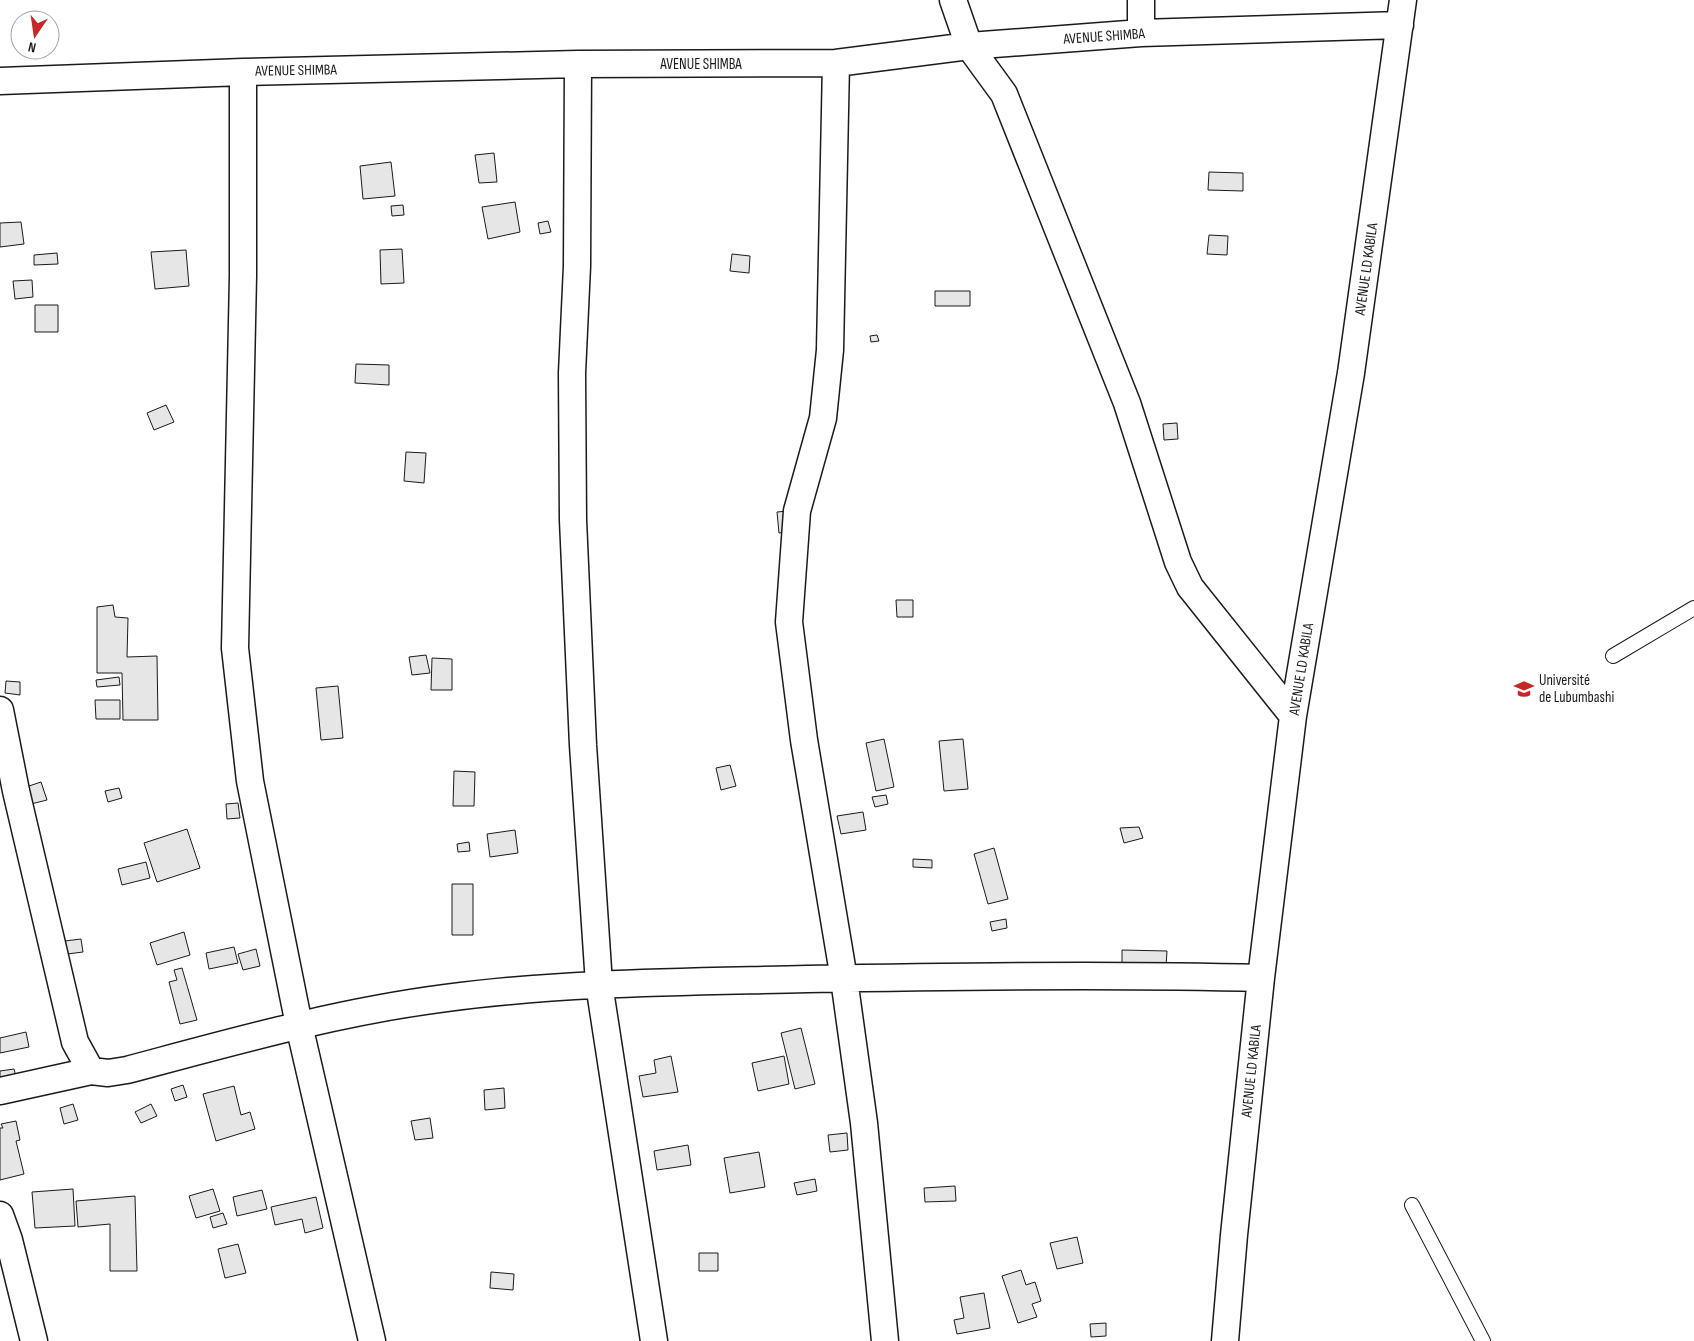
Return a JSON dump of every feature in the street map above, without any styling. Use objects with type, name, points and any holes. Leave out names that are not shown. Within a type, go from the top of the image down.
[{"type":"street","points":[[953,0],[969,46],[1004,94],[1127,402],[1182,570],[1190,587],[1293,716]]},
{"type":"street","points":[[1141,0],[1141,33]]},
{"type":"street","name":"AVENUE LD KABILA","points":[[1225,1341],[1234,1235],[1261,978],[1293,716],[1351,373],[1403,0]]},
{"type":"street","name":"AVENUE SHIMBA","points":[[0,82],[243,72],[578,64],[836,63],[969,46],[1141,33],[1400,26]]},
{"type":"street","points":[[836,63],[831,340],[828,385],[823,418],[797,511],[789,622],[804,740],[844,978],[864,1123],[885,1341]]},
{"type":"street","points":[[578,64],[577,266],[572,373],[573,520],[583,745],[599,984],[654,1341]]},
{"type":"street","points":[[243,72],[243,276],[235,648],[250,781],[299,1025],[372,1341]]},
{"type":"street","points":[[0,710],[16,791],[75,1042],[91,1071]]},
{"type":"street","points":[[0,1092],[91,1071],[127,1070],[299,1025],[446,998],[599,984],[844,978],[1157,975],[1261,978]]},
{"type":"street","points":[[0,1215],[9,1240],[34,1341]]},
{"type":"lane","points":[[1613,656],[1694,608]]},
{"type":"lane","points":[[1412,1205],[1483,1341]]},
{"type":"building","points":[[494,153],[497,182],[479,183],[475,155]]},
{"type":"building","points":[[391,162],[395,196],[363,199],[360,166]]},
{"type":"building","points":[[1209,172],[1243,173],[1243,191],[1208,190]]},
{"type":"building","points":[[515,202],[520,232],[488,239],[482,207]]},
{"type":"building","points":[[403,205],[404,215],[392,216],[391,206]]},
{"type":"building","points":[[548,221],[551,232],[540,234],[538,223]]},
{"type":"building","points":[[21,222],[24,244],[0,247],[0,223]]},
{"type":"building","points":[[1209,235],[1228,236],[1227,255],[1207,254]]},
{"type":"building","points":[[402,249],[404,283],[381,284],[380,250]]},
{"type":"building","points":[[186,250],[189,286],[155,289],[151,252]]},
{"type":"building","points":[[57,253],[58,264],[34,265],[34,255]]},
{"type":"building","points":[[732,254],[750,256],[749,273],[730,271]]},
{"type":"building","points":[[32,280],[33,297],[15,299],[13,281]]},
{"type":"building","points":[[935,291],[970,291],[970,306],[935,306]]},
{"type":"building","points":[[35,305],[58,305],[58,332],[35,332]]},
{"type":"building","points":[[877,335],[879,341],[871,342],[870,336]]},
{"type":"building","points":[[356,364],[389,365],[389,385],[355,383]]},
{"type":"building","points":[[166,405],[174,422],[154,430],[147,413]]},
{"type":"building","points":[[1177,423],[1178,439],[1164,440],[1163,424]]},
{"type":"building","points":[[406,452],[426,453],[424,483],[404,481]]},
{"type":"building","points":[[788,511],[791,531],[779,533],[777,512]]},
{"type":"building","points":[[896,600],[913,600],[913,617],[897,617]]},
{"type":"building","points":[[113,605],[115,617],[128,618],[127,657],[157,656],[158,720],[123,720],[122,673],[97,673],[97,607]]},
{"type":"building","points":[[426,655],[430,673],[412,675],[409,657]]},
{"type":"building","points":[[432,658],[452,659],[452,690],[431,690]]},
{"type":"building","points":[[119,677],[120,685],[97,687],[96,680]]},
{"type":"building","points":[[6,681],[20,682],[20,695],[5,693]]},
{"type":"building","points":[[338,686],[343,738],[321,740],[316,688]]},
{"type":"building","points":[[95,700],[120,700],[120,719],[96,719]]},
{"type":"building","points":[[884,739],[894,787],[876,791],[866,743]]},
{"type":"building","points":[[963,739],[968,789],[944,791],[939,741]]},
{"type":"building","points":[[730,765],[736,786],[721,790],[716,768]]},
{"type":"building","points":[[454,771],[475,772],[474,806],[453,806]]},
{"type":"building","points":[[41,782],[47,800],[31,804],[26,787]]},
{"type":"building","points":[[119,788],[122,798],[108,802],[105,791]]},
{"type":"building","points":[[886,795],[888,804],[875,807],[872,797]]},
{"type":"building","points":[[238,803],[240,818],[227,819],[226,804]]},
{"type":"building","points":[[863,812],[866,830],[841,834],[837,816]]},
{"type":"building","points":[[1139,827],[1143,838],[1124,843],[1120,828]]},
{"type":"building","points":[[187,829],[200,868],[157,882],[144,843]]},
{"type":"building","points":[[515,830],[518,853],[490,857],[487,834]]},
{"type":"building","points":[[469,842],[470,851],[458,852],[457,844]]},
{"type":"building","points":[[994,848],[1008,899],[988,904],[974,854]]},
{"type":"building","points":[[913,859],[932,860],[932,868],[913,867]]},
{"type":"building","points":[[146,862],[150,878],[122,885],[118,869]]},
{"type":"building","points":[[452,884],[473,884],[473,935],[452,935]]},
{"type":"building","points":[[1006,919],[1007,928],[992,931],[990,922]]},
{"type":"building","points":[[184,932],[190,955],[157,965],[150,943]]},
{"type":"building","points":[[81,939],[83,952],[67,954],[65,941]]},
{"type":"building","points":[[234,947],[238,963],[209,969],[206,953]]},
{"type":"building","points":[[256,949],[260,966],[243,970],[238,954]]},
{"type":"building","points":[[1122,950],[1167,951],[1166,966],[1122,966]]},
{"type":"building","points":[[182,968],[197,1020],[180,1024],[169,982],[177,980],[174,970]]},
{"type":"building","points":[[801,1028],[815,1084],[795,1089],[781,1033]]},
{"type":"building","points":[[26,1032],[29,1047],[0,1053],[0,1038]]},
{"type":"building","points":[[671,1056],[678,1092],[643,1097],[639,1076],[656,1073],[654,1060]]},
{"type":"building","points":[[784,1056],[789,1084],[758,1091],[752,1063]]},
{"type":"building","points":[[14,1069],[18,1084],[0,1089],[0,1071]]},
{"type":"building","points":[[183,1085],[187,1097],[175,1101],[171,1089]]},
{"type":"building","points":[[234,1086],[241,1115],[250,1112],[255,1129],[216,1141],[203,1094]]},
{"type":"building","points":[[504,1088],[505,1108],[485,1110],[484,1090]]},
{"type":"building","points":[[73,1104],[78,1120],[64,1124],[60,1108]]},
{"type":"building","points":[[151,1104],[157,1116],[141,1123],[135,1112]]},
{"type":"building","points":[[430,1118],[433,1138],[415,1140],[411,1121]]},
{"type":"building","points":[[16,1121],[20,1140],[16,1141],[24,1174],[0,1180],[0,1128],[3,1128],[1,1124]]},
{"type":"building","points":[[847,1133],[848,1150],[830,1152],[828,1135]]},
{"type":"building","points":[[688,1145],[691,1165],[657,1170],[654,1151]]},
{"type":"building","points":[[759,1152],[765,1187],[730,1193],[724,1158]]},
{"type":"building","points":[[815,1179],[817,1191],[797,1195],[794,1183]]},
{"type":"building","points":[[955,1186],[956,1201],[925,1202],[924,1188]]},
{"type":"building","points":[[73,1189],[75,1226],[35,1228],[32,1192]]},
{"type":"building","points":[[213,1189],[220,1211],[196,1218],[189,1196]]},
{"type":"building","points":[[262,1190],[267,1209],[237,1216],[233,1197]]},
{"type":"building","points":[[135,1196],[137,1271],[110,1271],[110,1224],[78,1227],[76,1201]]},
{"type":"building","points":[[316,1197],[323,1228],[305,1233],[302,1219],[275,1225],[271,1207]]},
{"type":"building","points":[[223,1213],[227,1224],[213,1228],[210,1217]]},
{"type":"building","points":[[1077,1237],[1083,1263],[1057,1269],[1050,1243]]},
{"type":"building","points":[[238,1244],[246,1273],[225,1278],[218,1249]]},
{"type":"building","points":[[699,1253],[718,1253],[718,1271],[699,1271]]},
{"type":"building","points":[[1021,1270],[1026,1285],[1035,1282],[1041,1301],[1032,1304],[1037,1317],[1018,1323],[1002,1276]]},
{"type":"building","points":[[491,1272],[514,1274],[513,1290],[490,1288]]},
{"type":"building","points":[[984,1293],[990,1328],[957,1334],[954,1320],[964,1318],[960,1297]]},
{"type":"building","points":[[1106,1323],[1106,1336],[1091,1337],[1090,1324]]},
{"type":"place","name":"Université de Lubumbashi","points":[[1524,689]]}]
